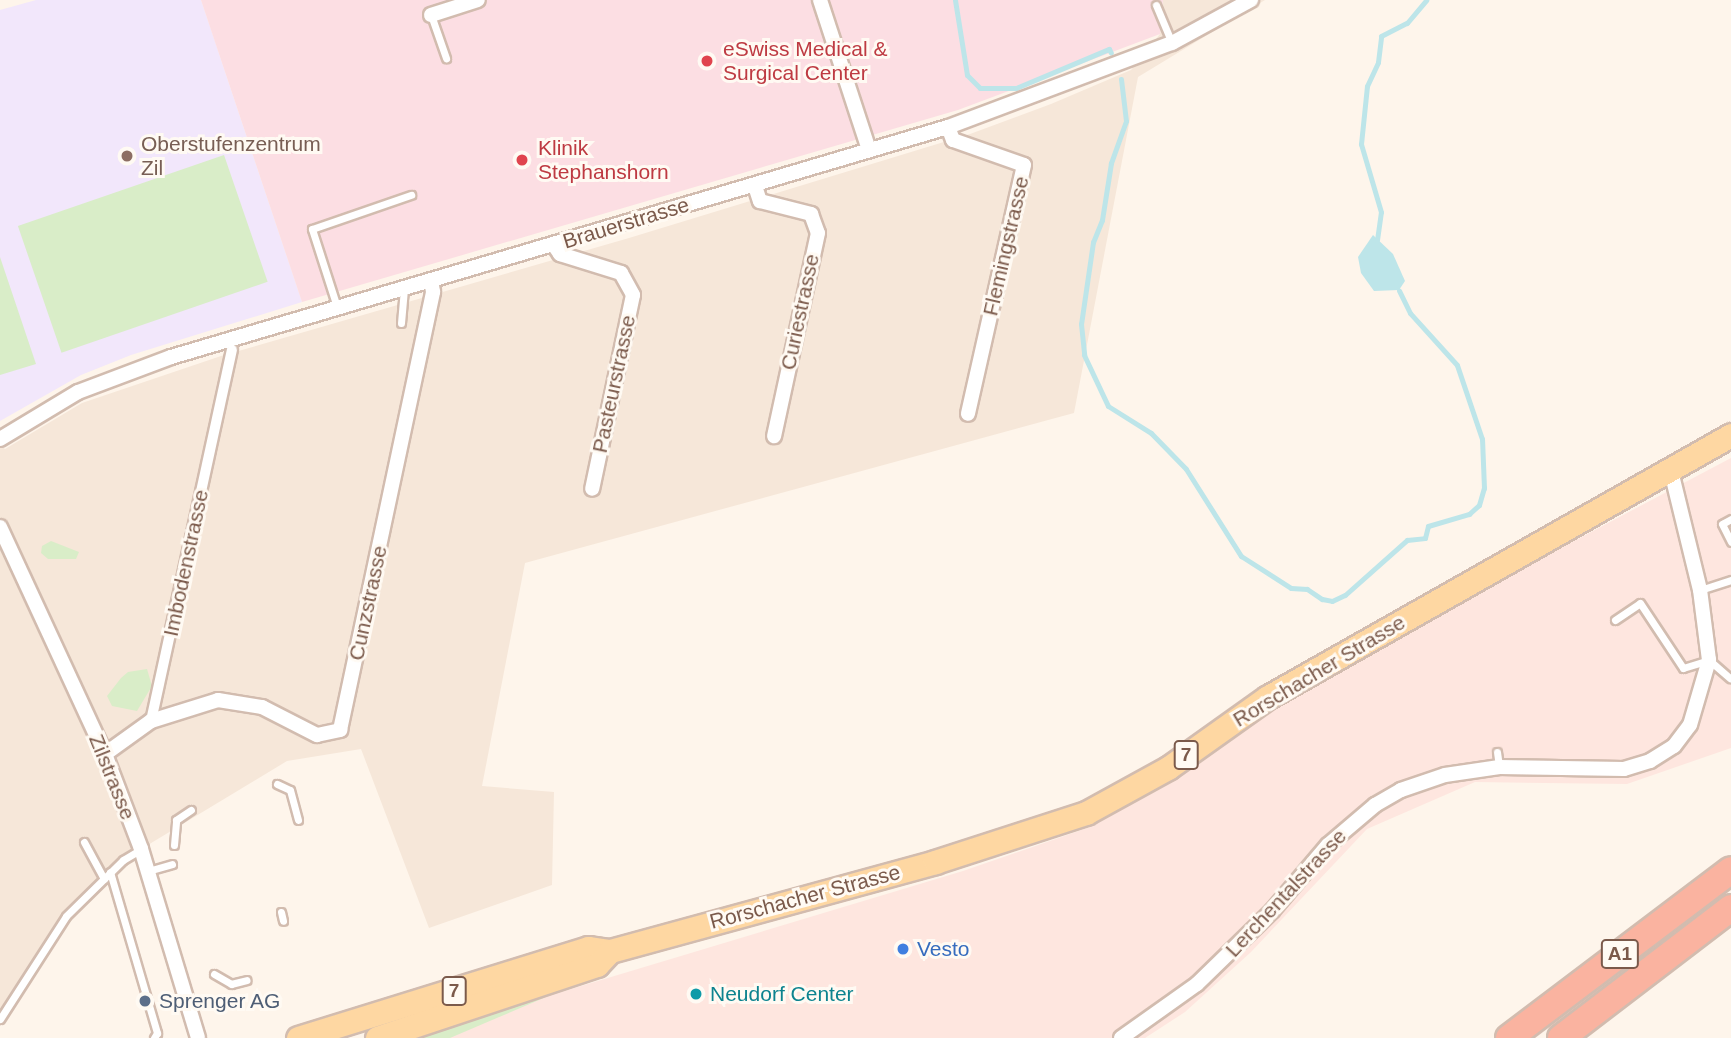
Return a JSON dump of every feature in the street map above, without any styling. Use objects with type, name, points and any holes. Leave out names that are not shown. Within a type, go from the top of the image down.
[{"type":"highway","name":"A1","points":[[1509,1038],[1731,870]]},
{"type":"highway","name":"A1","points":[[1561,1038],[1731,908]]},
{"type":"main road","name":"Rorschacher Strasse","points":[[298,1038],[588,948],[610,951],[977,850],[1086,813],[1168,768],[1268,697],[1731,435]]},
{"type":"main road","name":"Rorschacher Strasse","points":[[377,1038],[597,965],[610,951]]},
{"type":"street","points":[[431,15],[478,0]]},
{"type":"street","points":[[820,0],[869,150]]},
{"type":"street","name":"Brauerstrasse","points":[[0,439],[78,392],[171,357],[948,127],[1172,43],[1251,0]]},
{"type":"street","name":"Flemingstrasse","points":[[948,127],[953,140],[1024,166],[968,414]]},
{"type":"street","name":"Curiestrasse","points":[[755,186],[760,201],[811,214],[818,233],[774,436]]},
{"type":"street","name":"Pasteurstrasse","points":[[554,245],[559,254],[621,273],[633,295],[592,489]]},
{"type":"street","name":"Cunzstrasse","points":[[151,721],[218,700],[238,700],[317,735],[340,730],[433,292],[430,280]]},
{"type":"street","name":"Imbodenstrasse","points":[[151,721],[232,350]]},
{"type":"street","name":"Lerchentalstrasse","points":[[1121,1038],[1197,984],[1272,911],[1328,845],[1396,787],[1444,775],[1499,766],[1624,769],[1650,761],[1674,746],[1690,725],[1709,660],[1700,590],[1671,471]]},
{"type":"street","name":"Zilstrasse","points":[[0,527],[105,754],[141,849],[198,1038]]},
{"type":"street","points":[[105,754],[151,721]]},
{"type":"lane","points":[[1156,5],[1172,43]]},
{"type":"lane","points":[[431,15],[446,58]]},
{"type":"lane","points":[[337,307],[312,229],[411,195]]},
{"type":"lane","points":[[401,323],[404,288]]},
{"type":"lane","points":[[1731,519],[1722,524],[1731,542]]},
{"type":"lane","points":[[1700,590],[1731,580]]},
{"type":"lane","points":[[1615,620],[1640,603],[1683,668],[1709,660],[1730,678]]},
{"type":"lane","points":[[1497,751],[1499,766]]},
{"type":"lane","points":[[277,784],[290,790],[298,820]]},
{"type":"lane","points":[[174,845],[176,820],[191,810]]},
{"type":"lane","points":[[84,842],[104,879]]},
{"type":"lane","points":[[0,1019],[66,916],[110,872],[141,849]]},
{"type":"lane","points":[[148,871],[172,863]]},
{"type":"lane","points":[[110,872],[157,1034],[154,1038]]},
{"type":"lane","points":[[214,974],[231,984],[247,980]]},
{"type":"shaded area","name":"Oberstufenzentrum Zil","points":[[36,0],[201,0],[302,302],[131,355],[81,375],[0,421],[0,10]]},
{"type":"shaded area","name":"Klinik Stephanshorn","points":[[201,0],[1163,0],[1160,34],[958,110],[302,302]]},
{"type":"shaded area","points":[[1163,0],[1265,0],[1138,77],[1074,413],[525,563],[482,786],[554,792],[552,885],[429,928],[361,749],[287,761],[123,860],[66,916],[0,1019],[0,445],[5,449],[82,403],[221,356],[629,238],[970,134],[1051,104],[1131,70],[1160,34]]},
{"type":"shaded area","points":[[1731,458],[1731,748],[1627,784],[1475,782],[1367,829],[1251,952],[1185,1012],[1145,1038],[408,1038],[963,871],[1090,827],[1176,779],[1277,708],[1436,614]]},
{"type":"green space","points":[[224,155],[268,282],[62,353],[18,226]]},
{"type":"green space","points":[[0,257],[36,364],[0,375]]},
{"type":"green space","points":[[51,541],[79,552],[76,559],[48,559],[41,553],[42,546]]},
{"type":"green space","points":[[147,669],[152,686],[137,711],[112,706],[107,696],[121,678],[128,672]]},
{"type":"green space","points":[[546,997],[450,1038],[400,1038],[432,1025]]},
{"type":"water","points":[[1373,235],[1393,254],[1405,281],[1399,290],[1374,291],[1361,273],[1358,257]]},
{"type":"waterway","points":[[955,0],[967,75],[980,88],[1016,88],[1109,49],[1111,53]]},
{"type":"waterway","points":[[1377,240],[1381,212],[1361,144],[1367,86],[1378,62],[1381,36],[1407,23],[1426,0]]},
{"type":"waterway","points":[[1121,79],[1126,121],[1111,163],[1102,220],[1093,242],[1081,324],[1084,355],[1108,406],[1151,433],[1186,469],[1241,556],[1291,588],[1307,589],[1322,599],[1332,601],[1345,595],[1407,540],[1425,538],[1428,526],[1469,514],[1479,505],[1484,488],[1482,439],[1457,365],[1410,313],[1399,290]]},
{"type":"place","name":"eSwiss Medical & Surgical Center","points":[[707,61]]},
{"type":"place","name":"Oberstufenzentrum Zil","points":[[127,156]]},
{"type":"place","name":"Klinik Stephanshorn","points":[[522,160]]},
{"type":"place","name":"Vesto","points":[[903,949]]},
{"type":"place","name":"Neudorf Center","points":[[696,994]]},
{"type":"place","name":"Sprenger AG","points":[[145,1001]]}]
